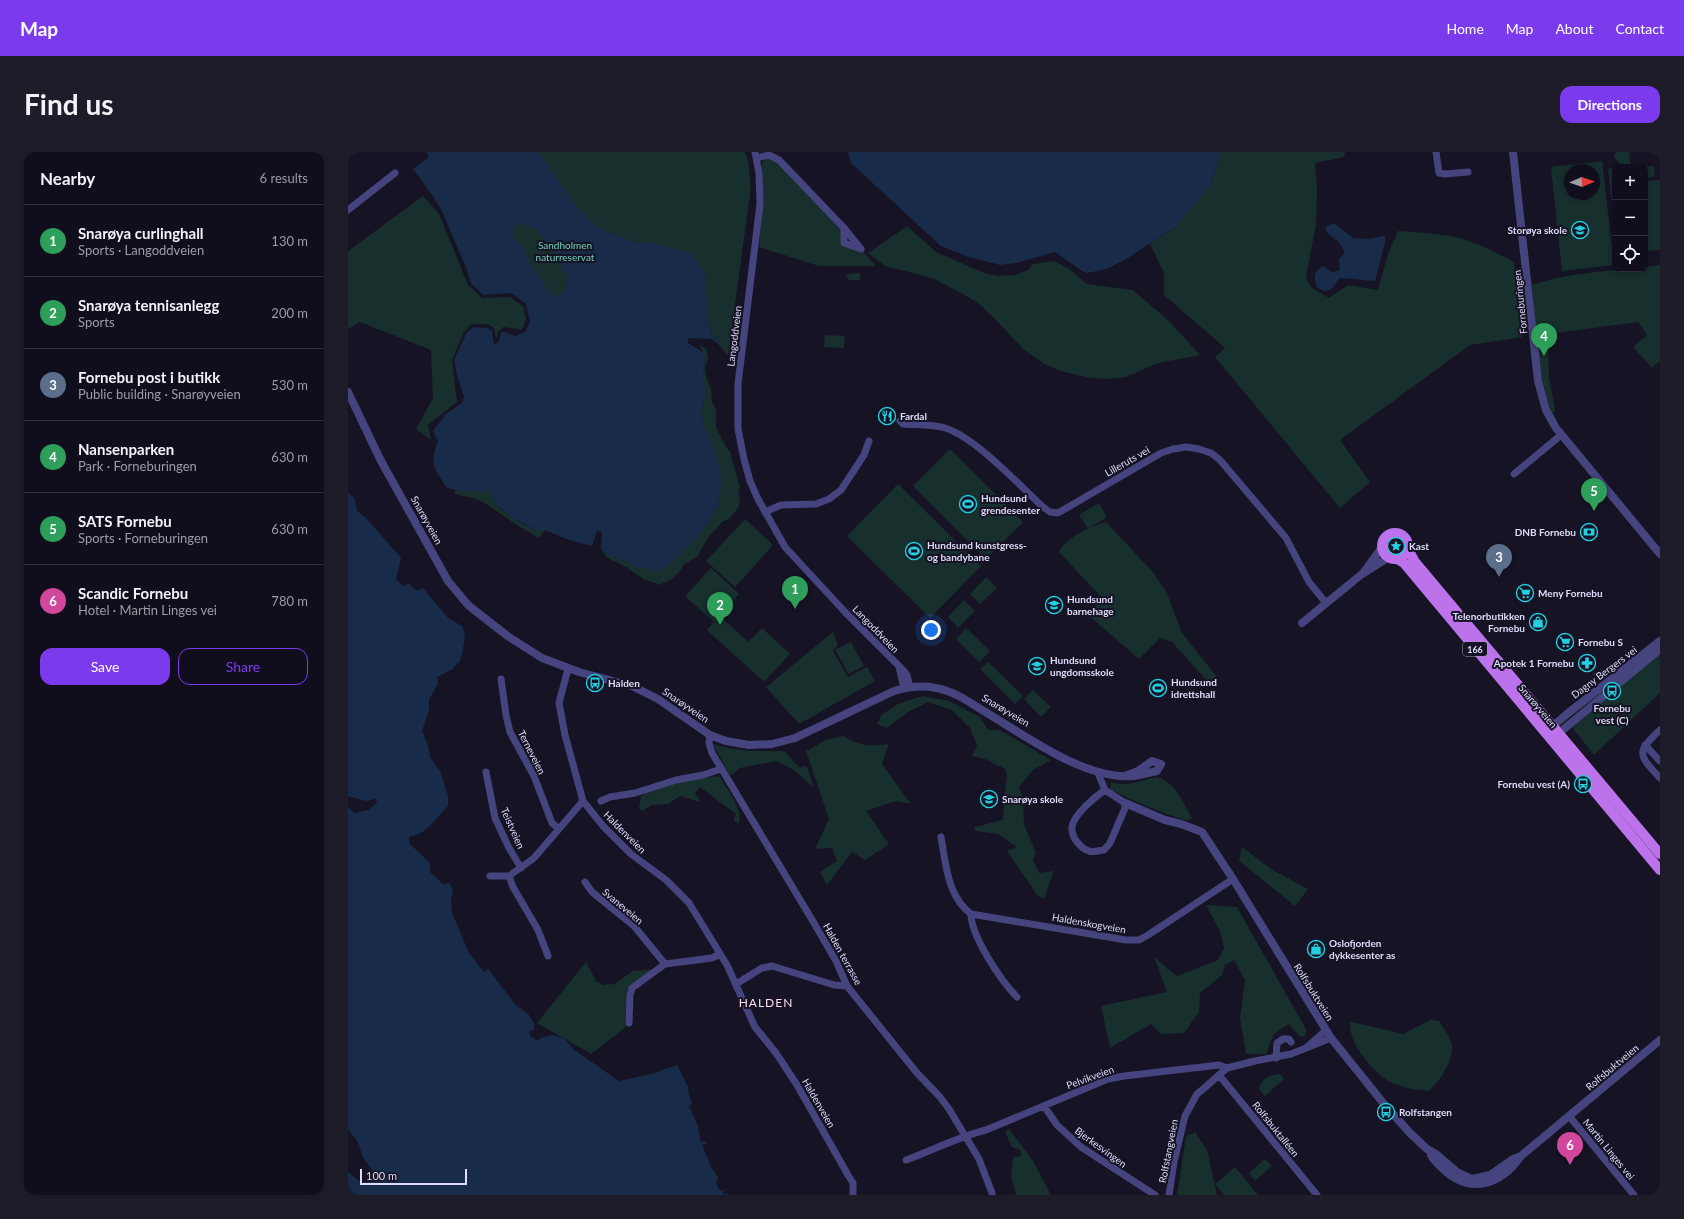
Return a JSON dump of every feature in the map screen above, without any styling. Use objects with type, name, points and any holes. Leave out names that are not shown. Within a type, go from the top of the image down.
[{"type":"main road","name":"166","points":[[1393,558],[1384,552],[1382,547],[1383,541],[1387,536],[1398,533],[1405,538],[1408,543],[1408,549]]},
{"type":"main road","points":[[1393,558],[1406,554],[1408,549]]},
{"type":"main road","name":"Snarøyveien","points":[[1408,549],[1415,562],[1554,733],[1660,870]]},
{"type":"main road","name":"Snarøyveien","points":[[1393,558],[1404,564],[1660,854]]},
{"type":"street","points":[[1436,152],[1439,173],[1445,174],[1468,172]]},
{"type":"street","name":"Forneburingen","points":[[1513,152],[1538,381],[1546,410],[1561,435],[1660,554]]},
{"type":"street","name":"Langoddveien","points":[[844,228],[779,160],[770,155],[756,155],[760,204],[738,384],[738,429],[750,481],[765,512],[785,547],[907,675],[907,687]]},
{"type":"street","points":[[348,210],[395,173]]},
{"type":"street","name":"Snarøyveien","points":[[348,392],[381,461],[454,589],[472,608],[509,637],[542,658],[568,669],[623,683],[643,691],[710,735],[726,741],[761,745],[782,742],[811,731],[883,696],[907,687],[937,688],[958,695],[1059,755],[1098,773],[1125,776],[1134,775],[1150,768]]},
{"type":"street","name":"Lilleruts vei","points":[[900,421],[902,424],[939,427],[959,434],[989,457],[1043,507],[1050,512],[1058,513],[1160,454],[1173,449],[1186,447],[1200,449],[1211,453],[1228,468],[1286,538],[1309,582],[1326,603]]},
{"type":"street","points":[[1514,474],[1561,435]]},
{"type":"street","points":[[765,512],[781,505],[816,504],[829,499],[841,490],[864,455],[869,441]]},
{"type":"street","points":[[1362,574],[1382,547]]},
{"type":"street","points":[[1302,623],[1362,574],[1393,558]]},
{"type":"street","name":"Dagny Bergers vei","points":[[1554,733],[1660,640]]},
{"type":"street","name":"Dagny Bergers vei","points":[[1554,733],[1660,649]]},
{"type":"street","name":"Haldenveien","points":[[568,669],[560,695],[560,710],[564,735],[583,801],[603,826],[631,854],[666,880],[689,903],[700,918],[727,965],[755,1027],[776,1053],[797,1085],[853,1183],[853,1195]]},
{"type":"street","name":"Terneveien","points":[[501,679],[510,732],[534,776],[552,823],[558,828]]},
{"type":"street","points":[[1660,730],[1642,750],[1644,759],[1660,778]]},
{"type":"street","name":"Halden terrasse","points":[[710,735],[709,747],[721,769],[836,961],[847,986],[917,1073],[940,1097],[957,1120],[965,1135]]},
{"type":"street","points":[[1645,745],[1660,761]]},
{"type":"street","points":[[601,801],[610,797],[635,793],[676,780],[703,775],[721,769]]},
{"type":"street","name":"Teistveien","points":[[486,772],[495,818],[508,846],[521,868]]},
{"type":"street","points":[[1098,773],[1105,790],[1125,803],[1118,826],[1110,843],[1104,850],[1090,852],[1080,846],[1075,838],[1072,826],[1094,797],[1105,790]]},
{"type":"street","name":"Teistveien","points":[[509,876],[534,858],[558,828],[583,801]]},
{"type":"street","name":"Rolfsbuktveien","points":[[1125,803],[1165,820],[1202,832],[1233,878],[1331,1038],[1392,1113],[1428,1150],[1433,1158],[1452,1178],[1463,1183],[1473,1185],[1495,1181],[1516,1163],[1521,1156],[1660,1040]]},
{"type":"street","points":[[941,837],[950,884],[962,907],[971,914],[971,922],[988,957],[1005,985],[1017,997]]},
{"type":"street","points":[[490,876],[509,876],[513,887],[528,910],[538,930],[548,956]]},
{"type":"street","name":"Haldenskogveien","points":[[971,914],[1126,940],[1139,940],[1233,878]]},
{"type":"street","name":"Svaneveien","points":[[585,882],[592,892],[634,926],[665,964]]},
{"type":"street","points":[[628,1023],[632,988],[665,964],[712,958],[720,954]]},
{"type":"street","points":[[736,984],[762,968],[772,966],[834,985],[847,986]]},
{"type":"street","name":"Rolfstangveien","points":[[1170,1195],[1174,1162],[1185,1116],[1197,1094],[1227,1068],[1291,1054],[1307,1046],[1326,1030]]},
{"type":"street","name":"Rolfstangveien","points":[[1307,1046],[1317,1045],[1331,1038]]},
{"type":"street","points":[[1276,1058],[1277,1043],[1283,1039],[1289,1039],[1291,1042]]},
{"type":"street","name":"Pelvikveien","points":[[906,1160],[943,1146],[965,1135],[986,1130],[1091,1086],[1119,1077],[1219,1065],[1227,1068]]},
{"type":"street","name":"Rolfsbuktalléen","points":[[1219,1075],[1317,1195]]},
{"type":"street","name":"Bjerkesvingen","points":[[1044,1106],[1057,1125],[1081,1147],[1155,1195]]},
{"type":"street","name":"Martin Linges vei","points":[[1570,1116],[1634,1195]]},
{"type":"street","points":[[965,1135],[979,1159],[992,1193]]},
{"type":"green space","name":"Sandholmen naturreservat","points":[[539,152],[745,152],[748,160],[751,187],[728,356],[719,345],[721,344],[712,335],[708,322],[705,274],[658,244],[631,241],[600,229],[581,343],[479,186],[561,184]]},
{"type":"green space","points":[[1222,152],[1345,152],[1344,157],[1315,163],[1317,190],[1316,224],[1306,278],[1312,288],[1329,298],[1348,285],[1378,290],[1388,254],[1398,231],[1445,235],[1463,239],[1489,249],[1514,262],[1522,337],[1470,345],[1340,440],[1370,482],[1340,508],[1215,357],[1225,348],[1164,295],[1164,273],[1150,244],[1177,226],[1211,183]]},
{"type":"green space","points":[[1616,152],[1629,152],[1631,164],[1620,164],[1614,157]]},
{"type":"green space","points":[[767,157],[779,160],[844,228],[844,243],[861,249],[876,266],[819,266],[759,247],[763,196],[762,163]]},
{"type":"green space","points":[[1602,161],[1612,248],[1612,265],[1562,271],[1551,167],[1564,165],[1564,200],[1600,200],[1600,164],[1576,164]]},
{"type":"green space","points":[[1648,166],[1654,166],[1655,177],[1648,178]]},
{"type":"green space","points":[[1612,168],[1612,205],[1608,169]]},
{"type":"green space","points":[[1660,180],[1660,250],[1648,251],[1648,181]]},
{"type":"green space","points":[[423,196],[439,214],[468,285],[482,298],[510,297],[523,306],[526,319],[522,330],[503,327],[498,332],[496,339],[494,328],[488,324],[471,324],[464,332],[452,360],[457,402],[428,425],[431,440],[416,429],[433,398],[431,350],[360,322],[348,329],[348,251]]},
{"type":"green space","points":[[907,226],[936,252],[984,273],[997,276],[1015,275],[1028,270],[1033,264],[1054,261],[1069,269],[1087,284],[1133,290],[1169,321],[1200,355],[1158,363],[1126,377],[1108,379],[1090,378],[1064,372],[1044,364],[1022,348],[979,304],[965,295],[932,278],[885,266],[868,253]]},
{"type":"green space","points":[[1660,265],[1660,361],[1652,368],[1633,347],[1647,335],[1638,322],[1548,334],[1549,378],[1555,409],[1553,415],[1540,368],[1532,285],[1573,275],[1603,271],[1648,272],[1648,267]]},
{"type":"green space","points":[[860,273],[860,280],[849,280],[846,274]]},
{"type":"green space","points":[[825,335],[845,336],[844,348],[824,347]]},
{"type":"green space","points":[[699,345],[707,349],[708,359],[705,367],[706,377],[711,389],[712,402],[716,409],[716,427],[726,447],[730,451],[740,487],[738,493],[740,499],[738,508],[729,519],[722,522],[708,538],[697,557],[684,564],[680,571],[670,580],[659,585],[647,580],[646,581],[605,555],[601,549],[612,557],[628,562],[637,568],[648,568],[655,572],[661,570],[675,559],[703,530],[719,507],[718,496],[722,485],[709,435],[703,428],[704,422],[701,415],[706,389],[703,378],[705,361],[703,352]]},
{"type":"green space","name":"Hundsund grendesenter","points":[[950,449],[1023,522],[986,559],[913,486]]},
{"type":"green space","name":"Hundsund kunstgress- og bandybane","points":[[898,484],[981,566],[930,618],[847,536]]},
{"type":"green space","points":[[454,491],[490,491],[497,505],[507,514],[532,528],[545,530],[539,538],[515,524],[485,503],[473,498],[455,494]]},
{"type":"green space","points":[[1099,503],[1107,517],[1088,529],[1079,515]]},
{"type":"green space","points":[[745,519],[773,545],[735,587],[706,561]]},
{"type":"green space","points":[[1106,522],[1152,571],[1167,593],[1182,633],[1217,677],[1210,684],[1172,642],[1160,638],[1139,659],[1087,614],[1103,599],[1059,552],[1062,547],[1073,537],[1086,529]]},
{"type":"green space","points":[[711,568],[739,594],[720,616],[748,642],[762,628],[790,654],[764,682],[707,630],[714,622],[685,596]]},
{"type":"green space","points":[[986,577],[997,588],[980,604],[970,594]]},
{"type":"green space","points":[[964,600],[975,611],[958,628],[948,617]]},
{"type":"green space","points":[[966,628],[990,651],[979,662],[956,639]]},
{"type":"green space","points":[[833,632],[838,645],[833,651],[848,677],[867,667],[875,681],[799,724],[766,687]]},
{"type":"green space","points":[[851,642],[864,666],[849,674],[835,650]]},
{"type":"green space","points":[[1660,653],[1660,693],[1594,755],[1572,727]]},
{"type":"green space","points":[[988,662],[1023,696],[1015,704],[980,669]]},
{"type":"green space","points":[[1033,690],[1051,707],[1041,717],[1024,699]]},
{"type":"green space","points":[[922,696],[949,701],[980,717],[988,730],[1000,730],[1051,760],[1033,770],[1019,787],[1023,799],[1024,824],[1036,853],[1033,860],[1039,873],[1054,871],[1044,899],[1038,896],[1007,851],[1017,847],[998,834],[975,831],[975,827],[1003,820],[1007,776],[1005,769],[985,759],[972,756],[977,746],[970,728],[952,710],[928,702],[908,712],[887,728],[877,724],[881,715],[898,704]]},
{"type":"green space","points":[[844,736],[865,745],[889,744],[882,764],[911,804],[896,801],[866,811],[889,844],[865,860],[852,852],[827,885],[820,872],[837,861],[832,848],[815,849],[829,819],[806,751],[828,739]]},
{"type":"green space","points":[[713,744],[740,750],[784,751],[799,767],[807,766],[813,787],[794,770],[776,761],[740,768],[730,776]]},
{"type":"green space","points":[[719,776],[737,806],[739,813],[738,824],[734,820],[736,814],[700,787],[695,793],[701,802],[680,796],[668,804],[652,805],[642,811],[639,809],[641,796],[650,791],[678,782]]},
{"type":"green space","points":[[1156,777],[1169,783],[1174,788],[1192,818],[1187,821],[1177,818],[1110,789],[1111,782],[1128,784]]},
{"type":"green space","points":[[1242,847],[1271,869],[1308,889],[1295,906],[1239,861]]},
{"type":"green space","points":[[1206,905],[1237,907],[1307,1031],[1304,1037],[1299,1036],[1289,1024],[1274,1034],[1266,1054],[1246,1054],[1240,1018],[1245,980],[1234,960],[1225,965],[1222,975],[1200,993],[1199,1012],[1184,1033],[1161,1034],[1151,1024],[1110,1048],[1101,1006],[1167,992],[1154,957],[1177,976],[1218,960],[1224,948],[1220,931]]},
{"type":"green space","points":[[586,962],[596,981],[603,985],[614,984],[633,971],[658,969],[637,980],[627,989],[625,1028],[591,1054],[537,1023]]},
{"type":"green space","points":[[1431,1020],[1439,1021],[1450,1040],[1452,1052],[1451,1058],[1445,1070],[1429,1091],[1399,1085],[1391,1082],[1376,1072],[1359,1051],[1353,1040],[1350,1027],[1350,1023],[1352,1022],[1403,1034]]},
{"type":"green space","points":[[1280,1074],[1284,1079],[1265,1096],[1259,1089],[1262,1082],[1269,1076]]},
{"type":"green space","points":[[1009,1129],[1033,1161],[1051,1195],[1016,1195],[1011,1177],[1013,1157],[1021,1156],[1020,1150],[1012,1147],[1005,1132]]},
{"type":"green space","points":[[1195,1132],[1207,1150],[1217,1195],[1177,1195],[1186,1136]]},
{"type":"green space","points":[[1265,1159],[1272,1166],[1255,1181],[1249,1173]]},
{"type":"green space","points":[[1235,1167],[1258,1195],[1224,1195],[1215,1184]]},
{"type":"water","points":[[426,152],[539,152],[578,209],[600,229],[631,241],[658,244],[692,254],[705,274],[708,322],[712,335],[721,344],[719,345],[712,339],[688,338],[688,343],[703,352],[705,361],[703,378],[706,389],[701,415],[704,422],[703,427],[709,435],[717,457],[722,485],[718,496],[719,507],[697,537],[683,552],[661,570],[655,572],[648,568],[637,568],[628,562],[612,557],[601,549],[602,532],[597,531],[592,546],[569,540],[545,530],[537,530],[511,517],[496,504],[490,491],[459,491],[446,487],[438,475],[433,460],[438,441],[433,431],[445,415],[463,402],[464,396],[458,379],[454,360],[467,332],[474,327],[488,328],[492,331],[494,344],[498,343],[502,331],[516,336],[525,332],[530,322],[526,304],[511,293],[484,295],[471,284],[467,270],[442,211],[413,169],[429,157]],"holes":[[[516,223],[538,229],[548,246],[551,244],[553,246],[564,273],[565,271],[568,276],[566,279],[564,278],[567,286],[560,296],[557,294],[556,298],[544,285],[538,274],[527,260],[525,250],[512,235]]]},
{"type":"water","points":[[848,152],[1222,152],[1211,183],[1177,226],[1126,259],[1107,269],[1087,273],[1055,252],[1016,263],[1000,265],[969,257],[941,246],[851,163]]},
{"type":"water","points":[[1334,223],[1353,238],[1369,239],[1385,236],[1385,242],[1375,281],[1341,278],[1331,289],[1327,291],[1322,290],[1316,285],[1315,276],[1319,268],[1323,266],[1331,272],[1335,272],[1340,269],[1339,260],[1344,254],[1343,249],[1341,245],[1326,231],[1325,227]]},
{"type":"water","points":[[348,493],[354,498],[357,511],[366,518],[401,558],[396,579],[403,586],[408,583],[417,591],[423,588],[448,618],[462,626],[465,634],[460,661],[451,670],[437,677],[438,684],[429,699],[429,710],[422,731],[428,745],[430,757],[441,773],[448,796],[448,806],[426,829],[415,836],[409,837],[409,843],[430,863],[430,872],[443,884],[449,883],[453,890],[451,901],[452,913],[469,953],[484,972],[488,969],[515,1004],[529,1015],[534,1024],[534,1030],[529,1031],[530,1036],[537,1041],[540,1038],[553,1035],[565,1039],[573,1049],[619,1081],[651,1074],[677,1065],[688,1087],[689,1095],[700,1129],[730,1195],[348,1195],[348,1172],[362,1183],[371,1180],[372,1170],[363,1157],[358,1142],[348,1129],[348,807],[354,813],[368,810],[377,803],[376,799],[365,801],[348,796]]},
{"type":"pier","points":[[693,1103],[707,1140],[701,1142],[699,1128],[689,1106]]},
{"type":"pier","points":[[708,1143],[731,1195],[728,1195],[727,1193],[724,1195],[723,1192],[725,1189],[720,1191],[717,1185],[716,1181],[719,1180],[717,1178],[718,1176],[712,1169],[702,1145]]},
{"type":"place","name":"Storøya skole","points":[[1580,230]]},
{"type":"place","name":"Nansenparken","points":[[1544,356]]},
{"type":"place","name":"Fardal","points":[[887,416]]},
{"type":"place","name":"Hundsund grendesenter","points":[[968,504]]},
{"type":"place","name":"SATS Fornebu","points":[[1594,511]]},
{"type":"place","name":"DNB Fornebu","points":[[1589,532]]},
{"type":"place","name":"Kast","points":[[1396,546]]},
{"type":"place","name":"Hundsund kunstgress- og bandybane","points":[[914,551]]},
{"type":"place","name":"Fornebu post i butikk","points":[[1499,577]]},
{"type":"place","name":"Meny Fornebu","points":[[1525,593]]},
{"type":"place","name":"Hundsund barnehage","points":[[1054,605]]},
{"type":"place","name":"Snarøya curlinghall","points":[[795,609]]},
{"type":"place","name":"Telenorbutikken Fornebu","points":[[1538,622]]},
{"type":"place","name":"Snarøya tennisanlegg","points":[[720,625]]},
{"type":"place","name":"Fornebu S","points":[[1565,642]]},
{"type":"place","name":"Apotek 1 Fornebu","points":[[1587,663]]},
{"type":"place","name":"Hundsund ungdomsskole","points":[[1037,666]]},
{"type":"place","name":"Halden","points":[[595,683]]},
{"type":"place","name":"Hundsund idrettshall","points":[[1158,688]]},
{"type":"place","name":"Fornebu vest (C)","points":[[1612,691]]},
{"type":"place","name":"Fornebu vest (A)","points":[[1583,784]]},
{"type":"place","name":"Snarøya skole","points":[[989,799]]},
{"type":"place","name":"Oslofjorden dykkesenter as","points":[[1316,949]]},
{"type":"place","name":"Rolfstangen","points":[[1386,1112]]},
{"type":"place","name":"Scandic Fornebu","points":[[1570,1165]]},
{"type":"district","name":"HALDEN","points":[[766,1002]]}]
